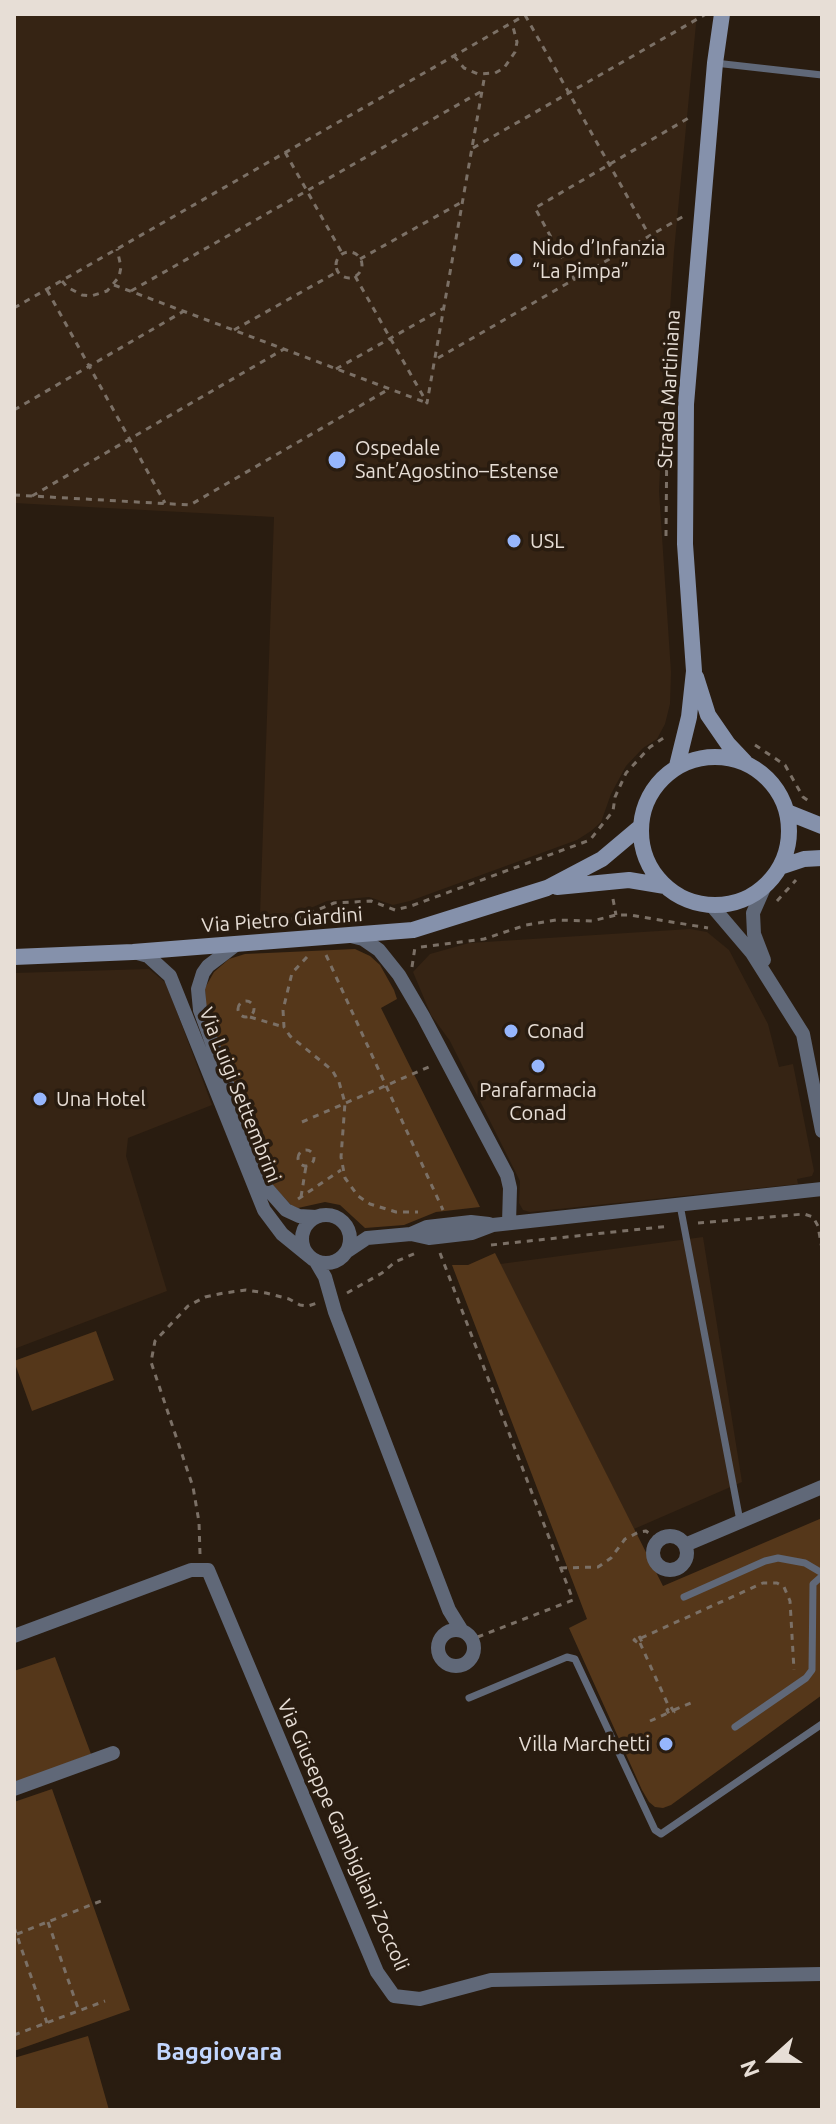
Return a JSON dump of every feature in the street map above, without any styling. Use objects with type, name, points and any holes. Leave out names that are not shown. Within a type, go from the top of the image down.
[{"type":"main road","name":"Strada Martiniana","points":[[677,766],[689,717],[694,671],[685,544],[686,404],[715,63],[722,14]]},
{"type":"main road","name":"Strada Martiniana","points":[[694,671],[708,715],[745,763]]},
{"type":"main road","points":[[677,766],[711,756],[745,763],[762,773],[777,790],[787,812],[789,839],[780,867],[764,888],[741,901],[712,906]]},
{"type":"main road","name":"Via Pietro Giardini","points":[[14,957],[133,952],[413,930],[547,888],[602,859],[640,827],[652,792],[677,766]]},
{"type":"main road","points":[[787,812],[822,826]]},
{"type":"main road","points":[[640,827],[648,863],[665,886]]},
{"type":"main road","points":[[780,867],[804,859],[822,858]]},
{"type":"main road","name":"Via Pietro Giardini","points":[[547,888],[629,880],[665,886],[690,901],[712,906]]},
{"type":"street","points":[[764,888],[753,913],[754,934],[777,990]]},
{"type":"street","points":[[712,906],[752,953],[803,1034],[822,1131]]},
{"type":"street","points":[[347,935],[363,939],[379,950],[399,975],[507,1175],[510,1188],[509,1223]]},
{"type":"street","name":"Via Luigi Settembrini","points":[[237,944],[208,966],[200,981],[198,1000],[258,1171],[271,1195],[286,1210]]},
{"type":"street","name":"Via Luigi Settembrini","points":[[133,952],[148,956],[170,976],[264,1210],[273,1225],[312,1258],[331,1296],[449,1610],[467,1635],[473,1652],[470,1659],[454,1666],[446,1662],[439,1652],[440,1640],[450,1622],[449,1610]]},
{"type":"street","points":[[316,1217],[305,1228],[302,1243],[312,1258],[329,1263],[367,1238],[411,1234],[429,1238],[472,1233],[509,1223],[822,1189]]},
{"type":"street","points":[[286,1210],[299,1216],[336,1218],[367,1238]]},
{"type":"street","points":[[411,1234],[427,1227],[471,1222],[493,1225]]},
{"type":"street","points":[[331,1296],[333,1277],[349,1239],[346,1227]]},
{"type":"street","points":[[685,1545],[822,1487]]},
{"type":"street","points":[[673,1537],[685,1545],[685,1562],[670,1570],[656,1562],[654,1551],[659,1541],[673,1537]]},
{"type":"street","points":[[14,1636],[191,1570],[200,1570]]},
{"type":"street","name":"Via Giuseppe Gambigliani Zoccoli","points":[[200,1570],[208,1570],[377,1972],[394,1996],[420,1999],[491,1980],[822,1974]]},
{"type":"street","points":[[446,1633],[467,1635]]},
{"type":"street","points":[[14,1789],[113,1753]]},
{"type":"lane","points":[[715,63],[822,75]]},
{"type":"lane","points":[[680,1205],[740,1521]]},
{"type":"lane","points":[[684,1597],[778,1558],[805,1563],[822,1574],[813,1584],[812,1670],[795,1686],[735,1727]]},
{"type":"lane","points":[[469,1698],[567,1657],[575,1659],[655,1830],[661,1834],[822,1724]]},
{"type":"path","points":[[472,149],[706,14]]},
{"type":"path","points":[[14,308],[526,15],[649,236]]},
{"type":"path","points":[[454,56],[464,68],[485,74],[495,73],[511,61],[517,42],[512,23]]},
{"type":"path","points":[[427,403],[485,74]]},
{"type":"path","points":[[131,291],[482,91]]},
{"type":"path","points":[[574,279],[535,208],[695,114]]},
{"type":"path","points":[[285,152],[342,253]]},
{"type":"path","points":[[360,259],[463,201]]},
{"type":"path","points":[[436,359],[684,216]]},
{"type":"path","points":[[62,281],[74,293],[91,296],[107,291],[114,285],[121,267],[117,249]]},
{"type":"path","points":[[337,272],[348,278],[355,276],[362,267],[355,253],[342,253]]},
{"type":"path","points":[[337,272],[337,260],[342,253]]},
{"type":"path","points":[[234,330],[337,272]]},
{"type":"path","points":[[355,276],[427,403]]},
{"type":"path","points":[[114,285],[427,403]]},
{"type":"path","points":[[47,289],[165,503]]},
{"type":"path","points":[[336,369],[444,308]]},
{"type":"path","points":[[14,410],[184,311]]},
{"type":"path","points":[[32,496],[285,349]]},
{"type":"path","points":[[14,495],[190,505],[389,389]]},
{"type":"path","points":[[254,924],[298,918],[334,903],[371,901],[395,910],[590,840],[613,811],[615,797],[626,773],[668,733]]},
{"type":"path","points":[[747,741],[785,765],[803,797],[813,805]]},
{"type":"path","points":[[415,948],[484,939],[526,925],[556,920],[592,921],[616,915]]},
{"type":"path","points":[[428,1211],[396,1212],[370,1204],[351,1188],[342,1169],[345,1103],[339,1082],[332,1070],[290,1036],[284,1027],[283,1010],[292,973],[306,957],[325,953],[449,1225]]},
{"type":"path","points":[[249,1016],[254,1007],[243,1001],[238,1006],[241,1016],[284,1027]]},
{"type":"path","points":[[302,1122],[445,1059]]},
{"type":"path","points":[[305,1150],[314,1157],[313,1163],[306,1166],[299,1162],[298,1157],[305,1150]]},
{"type":"path","points":[[301,1197],[306,1166]]},
{"type":"path","points":[[286,1210],[342,1169]]},
{"type":"path","points":[[482,1245],[804,1214],[813,1217],[818,1226],[822,1249]]},
{"type":"path","points":[[439,1249],[573,1600],[467,1635]]},
{"type":"path","points":[[200,1570],[199,1522],[193,1487],[151,1362],[155,1341],[188,1306],[205,1297],[246,1290],[308,1306],[358,1288],[395,1262],[423,1250]]},
{"type":"path","points":[[560,1569],[598,1567],[611,1558],[622,1541],[639,1532],[646,1531],[659,1541]]},
{"type":"path","points":[[675,1720],[641,1640],[763,1583],[777,1583],[784,1587],[790,1601],[795,1686]]},
{"type":"path","points":[[650,1721],[693,1702]]},
{"type":"path","points":[[17,1934],[106,1899]]},
{"type":"path","points":[[48,1922],[79,2011]]},
{"type":"path","points":[[14,1927],[47,2023]]},
{"type":"path","points":[[14,2028],[15,2034],[105,2001]]},
{"type":"shaded area","name":"Ospedale Sant’Agostino–Estense","points":[[14,14],[697,14],[674,251],[659,491],[671,672],[670,704],[657,739],[643,748],[626,766],[601,822],[591,831],[577,840],[410,901],[393,905],[369,897],[327,901],[299,913],[260,915],[274,517],[14,503]]},
{"type":"shaded area","points":[[690,929],[707,932],[729,950],[768,1024],[779,1067],[793,1064],[814,1171],[812,1176],[797,1179],[798,1184],[530,1212],[523,1210],[519,1203],[520,1181],[450,1041],[431,1015],[413,972],[430,954],[469,943]]},
{"type":"shaded area","points":[[355,949],[380,965],[394,990],[397,999],[381,1008],[480,1207],[436,1212],[404,1225],[365,1228],[340,1205],[325,1202],[298,1208],[292,1206],[267,1179],[206,1005],[205,988],[214,972],[229,959],[245,954]]},
{"type":"shaded area","points":[[149,969],[166,983],[212,1105],[128,1138],[126,1156],[167,1291],[14,1349],[14,973]]},
{"type":"shaded area","points":[[703,1237],[742,1482],[634,1529],[500,1264]]},
{"type":"shaded area","points":[[495,1253],[663,1586],[822,1518],[822,1695],[663,1808],[649,1802],[642,1790],[569,1628],[587,1619],[452,1265],[468,1265]]},
{"type":"shaded area","points":[[96,1331],[114,1380],[32,1411],[14,1361]]},
{"type":"shaded area","points":[[55,1657],[91,1754],[14,1783],[14,1671]]},
{"type":"shaded area","points":[[52,1789],[130,2010],[14,2051],[14,1802]]},
{"type":"shaded area","points":[[88,2036],[109,2110],[14,2110],[14,2058]]},
{"type":"place","name":"Nido d’Infanzia “La Pimpa”","points":[[516,260]]},
{"type":"place","name":"Ospedale Sant’Agostino–Estense","points":[[337,460]]},
{"type":"place","name":"USL","points":[[514,541]]},
{"type":"place","name":"Conad","points":[[511,1031]]},
{"type":"place","name":"Parafarmacia Conad","points":[[538,1066]]},
{"type":"place","name":"Una Hotel","points":[[40,1099]]},
{"type":"place","name":"Villa Marchetti","points":[[666,1744]]},
{"type":"district","name":"Baggiovara","points":[[219,2052]]}]
